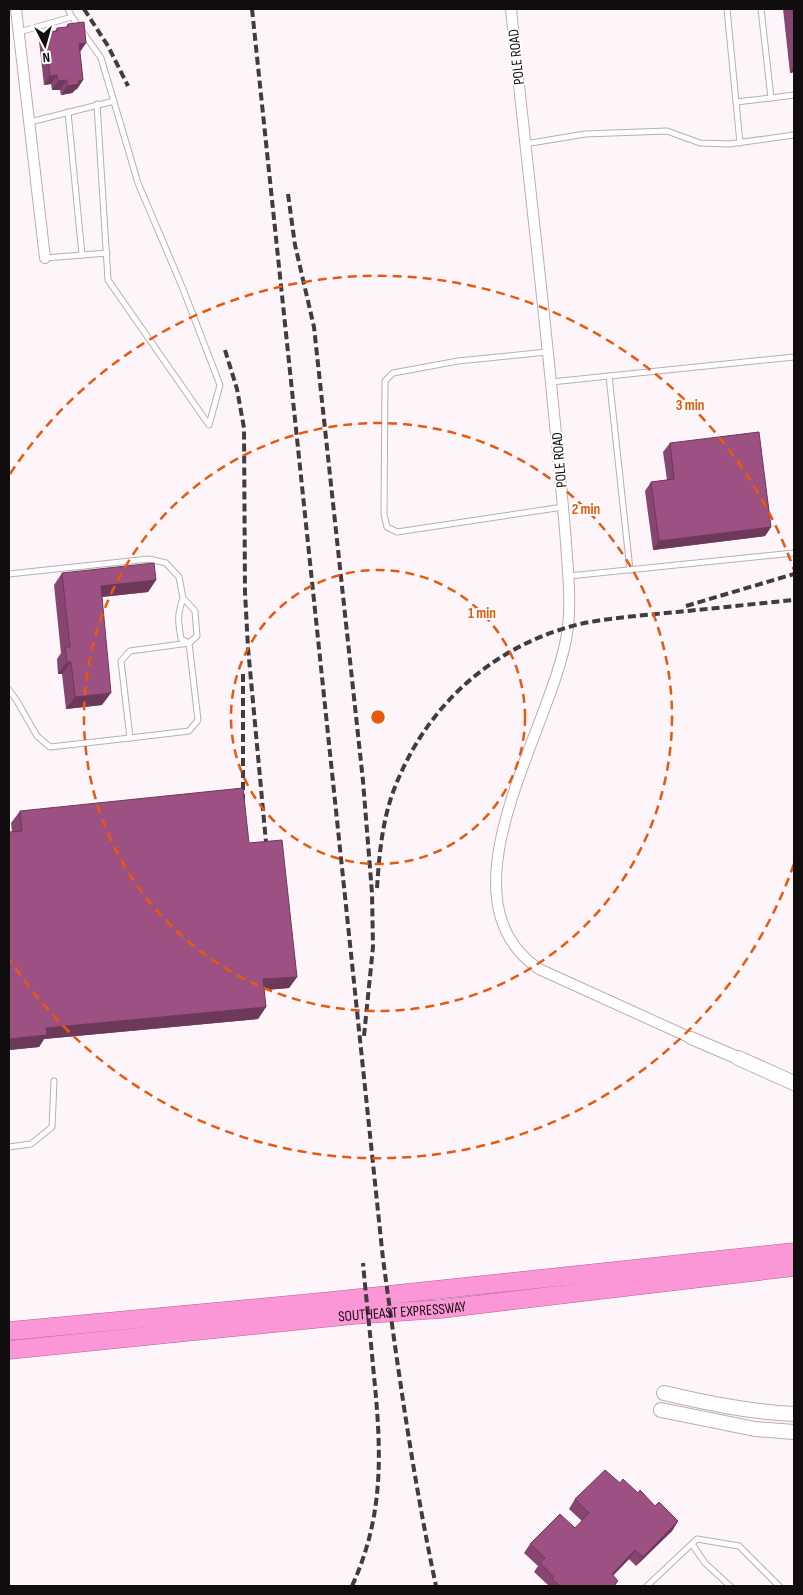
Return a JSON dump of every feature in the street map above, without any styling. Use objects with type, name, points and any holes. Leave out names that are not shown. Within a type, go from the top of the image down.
[{"type":"highway","name":"SOUTHEAST EXPRESSWAY","points":[[9,1331],[321,1302],[794,1252]]},
{"type":"highway","name":"SOUTHEAST EXPRESSWAY","points":[[9,1350],[354,1315],[440,1309],[794,1267]]},
{"type":"main road","points":[[738,1058],[794,1083]]},
{"type":"main road","points":[[664,1393],[710,1404],[794,1414]]},
{"type":"main road","points":[[661,1410],[755,1429],[794,1432]]},
{"type":"street","points":[[16,9],[45,258]]},
{"type":"street","name":"POLE ROAD","points":[[511,9],[551,382],[569,576],[569,617],[554,684],[508,811],[496,872],[496,897],[500,918],[509,938],[522,956],[533,965],[550,975],[691,1038]]},
{"type":"street","points":[[691,1038],[738,1058]]},
{"type":"lane","points":[[68,9],[101,58],[138,183],[183,289],[220,385],[209,425],[108,280],[97,104]]},
{"type":"lane","points":[[727,9],[740,143]]},
{"type":"lane","points":[[761,9],[772,98]]},
{"type":"lane","points":[[19,32],[72,17]]},
{"type":"lane","points":[[736,102],[794,96]]},
{"type":"lane","points":[[30,122],[114,100]]},
{"type":"lane","points":[[68,112],[82,255]]},
{"type":"lane","points":[[525,144],[585,134],[667,130],[700,143],[729,144],[794,135]]},
{"type":"lane","points":[[45,258],[107,253]]},
{"type":"lane","points":[[548,352],[443,363],[393,373],[385,381],[384,514],[387,527],[397,532],[563,508]]},
{"type":"lane","points":[[551,382],[794,357]]},
{"type":"lane","points":[[610,376],[630,570]]},
{"type":"lane","points":[[569,576],[794,553]]},
{"type":"lane","points":[[9,574],[149,559],[166,563],[179,577],[184,598],[195,611],[197,636],[189,643],[130,651],[120,661],[130,738]]},
{"type":"lane","points":[[184,598],[178,613],[178,624],[181,639],[189,643]]},
{"type":"lane","points":[[9,690],[37,736],[50,746],[189,731],[198,720],[189,643]]},
{"type":"lane","points":[[9,1147],[31,1144],[52,1127],[54,1081]]},
{"type":"lane","points":[[647,1586],[698,1539],[739,1546],[778,1586]]},
{"type":"lane","points":[[692,1544],[705,1563],[730,1586]]},
{"type":"building","points":[[84,22],[86,43],[79,44],[83,80],[78,81],[79,84],[67,86],[67,80],[58,81],[57,75],[50,76],[45,32],[57,31],[57,28],[68,27],[68,24]]},
{"type":"building","points":[[759,432],[771,527],[659,541],[651,482],[674,479],[670,443]]},
{"type":"building","points":[[154,563],[156,580],[101,586],[111,693],[75,697],[71,662],[67,662],[65,647],[70,647],[62,573]]},
{"type":"building","points":[[243,788],[249,843],[282,840],[297,977],[263,979],[266,1007],[46,1028],[47,1035],[9,1039],[9,832],[22,831],[20,811]]},
{"type":"building","points":[[605,1470],[620,1483],[623,1479],[638,1493],[640,1490],[655,1506],[659,1502],[678,1521],[643,1557],[635,1550],[612,1574],[618,1581],[613,1586],[560,1586],[540,1563],[545,1558],[530,1544],[560,1514],[575,1528],[589,1513],[575,1499]]},
{"type":"railway","points":[[84,9],[108,46],[128,86]]},
{"type":"railway","points":[[252,9],[383,1259],[413,1464],[436,1586]]},
{"type":"railway","points":[[288,194],[295,245],[314,327],[363,781],[372,893],[373,947],[364,1036]]},
{"type":"railway","points":[[225,350],[237,389],[244,428],[245,592],[248,648],[267,853]]},
{"type":"railway","points":[[686,606],[794,574]]},
{"type":"railway","points":[[377,888],[383,829],[392,795],[405,764],[422,735],[442,708],[464,685],[490,665],[517,648],[548,634],[580,624],[623,617],[794,600]]},
{"type":"railway","points":[[243,670],[243,802]]},
{"type":"railway","points":[[352,1586],[371,1532],[376,1505],[379,1451],[376,1395],[363,1263]]}]
